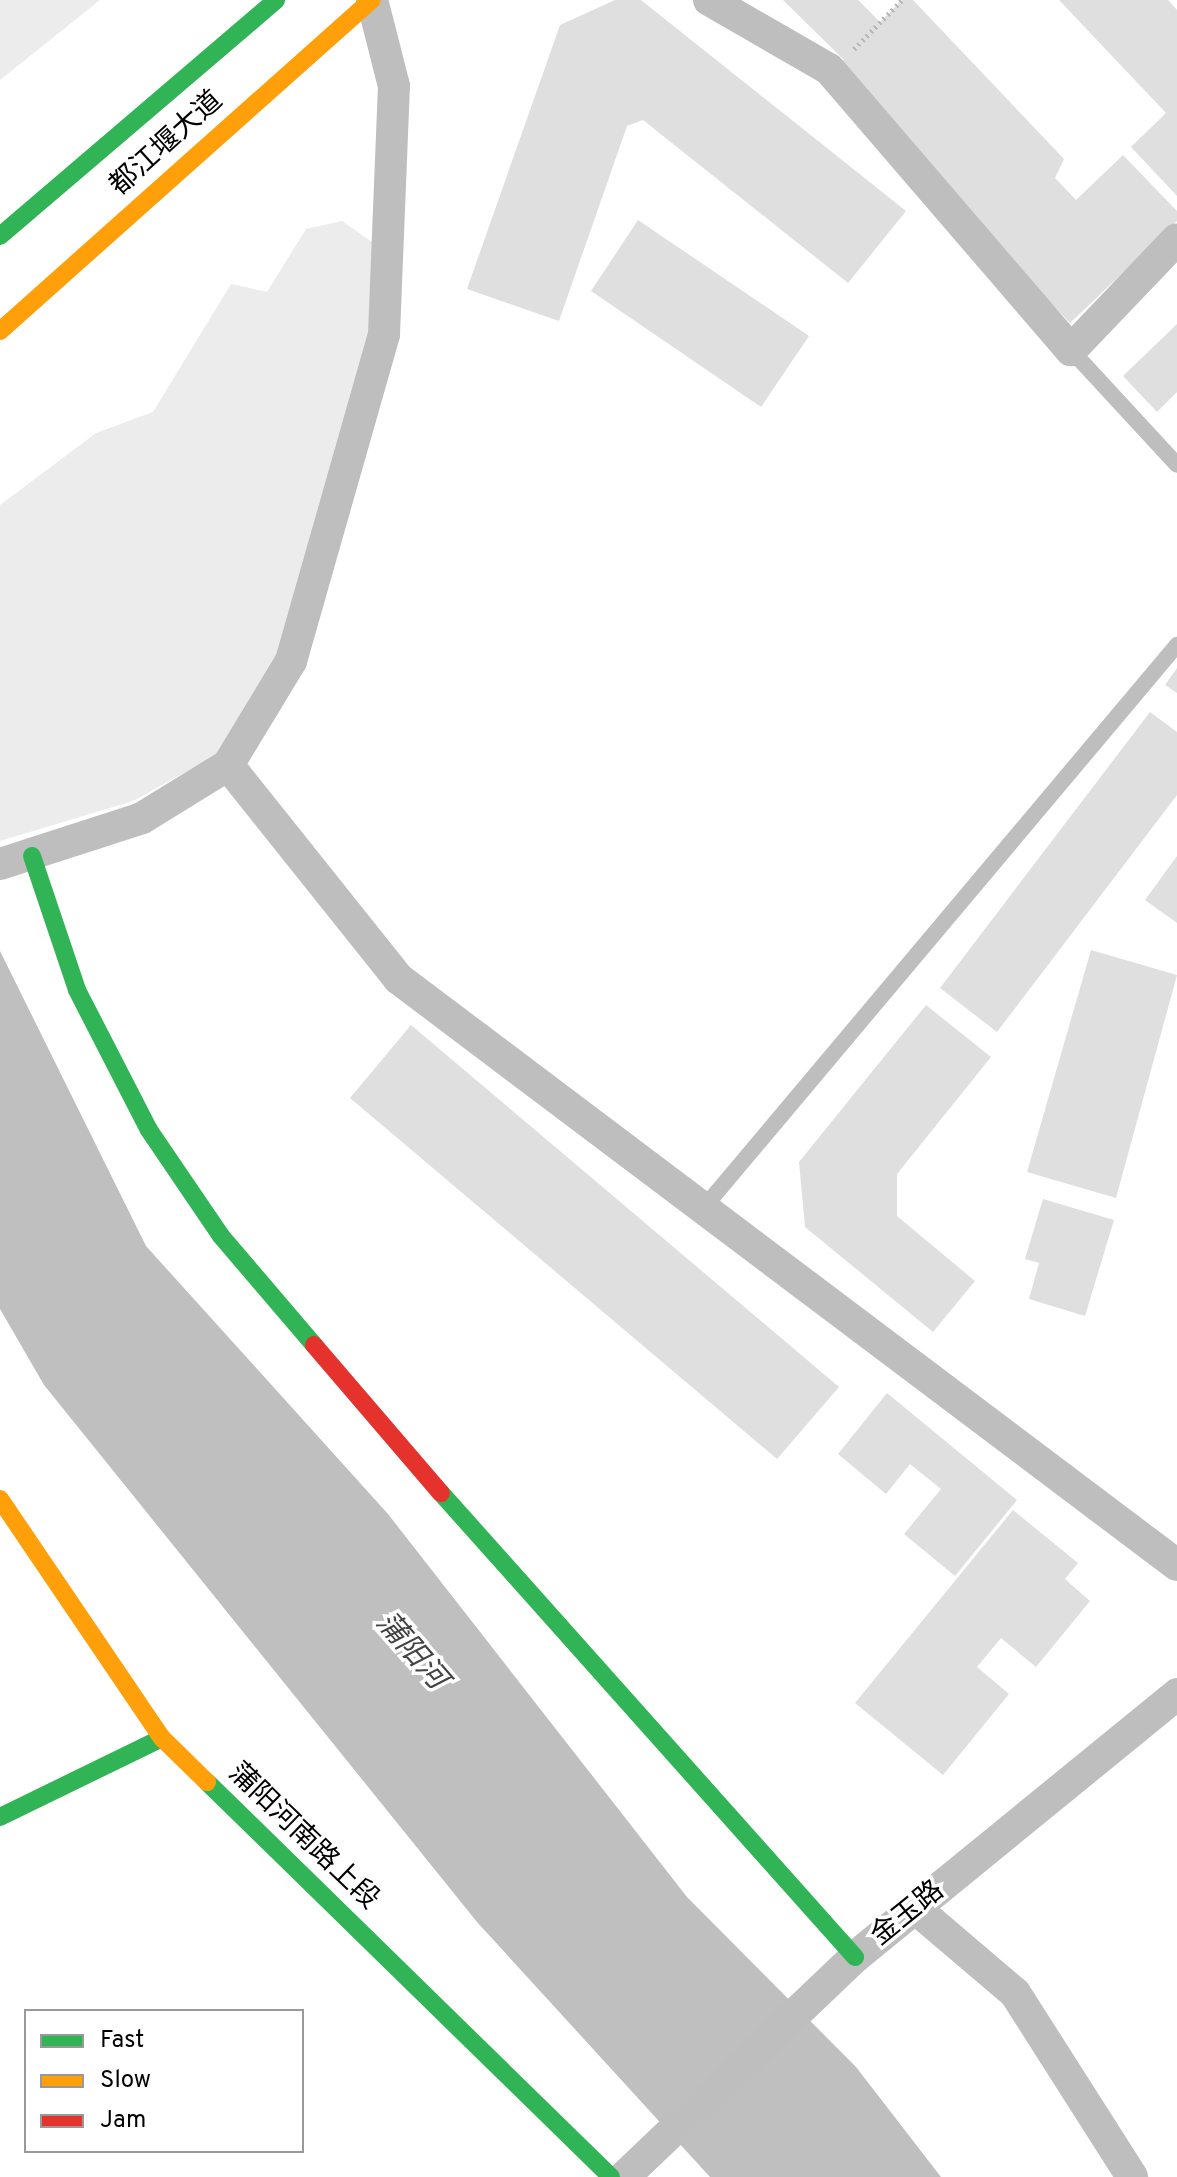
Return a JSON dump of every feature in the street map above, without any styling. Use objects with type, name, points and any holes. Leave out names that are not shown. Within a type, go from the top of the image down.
[{"type":"street","name":"都江堰大道","points":[[0,236],[276,0]]},
{"type":"street","name":"都江堰大道","points":[[0,331],[372,0]]},
{"type":"street","points":[[0,864],[142,818],[228,765],[291,661],[384,334],[394,86],[372,0]]},
{"type":"street","points":[[709,0],[829,69],[1071,350],[1177,239]]},
{"type":"street","points":[[228,765],[399,979],[701,1211],[1177,1565]]},
{"type":"street","points":[[32,856],[77,990],[149,1130],[221,1236],[579,1654],[855,1957]]},
{"type":"street","name":"蒲阳河南路上段","points":[[0,1499],[162,1738],[611,2177]]},
{"type":"street","name":"金玉路","points":[[624,2177],[656,2151],[855,1957],[1177,1694]]},
{"type":"street","points":[[0,1817],[162,1738]]},
{"type":"street","points":[[915,1908],[1015,1993],[1132,2177]]},
{"type":"lane","points":[[1071,350],[1177,465]]},
{"type":"lane","points":[[701,1211],[1177,645]]},
{"type":"path","points":[[829,69],[902,0]]},
{"type":"shaded area","points":[[0,0],[100,0],[0,80]]},
{"type":"shaded area","points":[[342,221],[375,244],[369,345],[283,658],[215,756],[133,801],[0,841],[0,505],[96,433],[153,412],[231,284],[267,292],[306,229]]},
{"type":"water","name":"蒲阳河","points":[[0,951],[146,1246],[388,1514],[687,1897],[856,2067],[941,2177],[710,2177],[477,1922],[44,1385],[0,1309]]},
{"type":"building","points":[[615,0],[641,0],[906,211],[848,283],[643,120],[627,126],[559,321],[467,289],[560,25]]},
{"type":"building","points":[[783,0],[858,0],[880,22],[902,0],[913,0],[1064,159],[1055,178],[1076,200],[1123,155],[1177,211],[1177,221],[1070,323],[829,69],[844,60]]},
{"type":"building","points":[[1059,0],[1168,0],[1177,10],[1177,196],[1131,147],[1166,113]]},
{"type":"building","points":[[638,220],[809,336],[761,407],[591,291]]},
{"type":"building","points":[[1177,324],[1177,392],[1157,412],[1123,376]]},
{"type":"building","points":[[1177,668],[1177,693],[1165,685]]},
{"type":"building","points":[[1150,712],[1177,732],[1177,795],[997,1032],[940,988]]},
{"type":"building","points":[[1177,856],[1177,923],[1145,900]]},
{"type":"building","points":[[1091,950],[1177,975],[1116,1198],[1027,1172]]},
{"type":"building","points":[[926,1005],[991,1057],[897,1174],[897,1216],[975,1281],[933,1332],[805,1227],[799,1162]]},
{"type":"building","points":[[411,1025],[839,1387],[777,1459],[350,1098]]},
{"type":"building","points":[[1043,1199],[1114,1220],[1085,1316],[1029,1299],[1039,1263],[1025,1259]]},
{"type":"building","points":[[887,1393],[1017,1500],[955,1576],[904,1534],[941,1489],[910,1464],[886,1494],[838,1454]]},
{"type":"building","points":[[1013,1510],[1078,1563],[1065,1579],[1090,1601],[1036,1667],[1001,1638],[977,1667],[1009,1694],[943,1775],[855,1703]]},
{"type":"traffic: fast","points":[[0,236],[276,0]]},
{"type":"traffic: fast","points":[[32,856],[77,990],[149,1130],[221,1236],[314,1345]]},
{"type":"traffic: fast","points":[[441,1493],[855,1957]]},
{"type":"traffic: fast","points":[[0,1817],[162,1738]]},
{"type":"traffic: fast","points":[[207,1782],[611,2177]]},
{"type":"traffic: slow","points":[[0,331],[372,0]]},
{"type":"traffic: slow","points":[[0,1499],[162,1738],[207,1782]]},
{"type":"traffic: jam","points":[[314,1345],[441,1493]]}]
